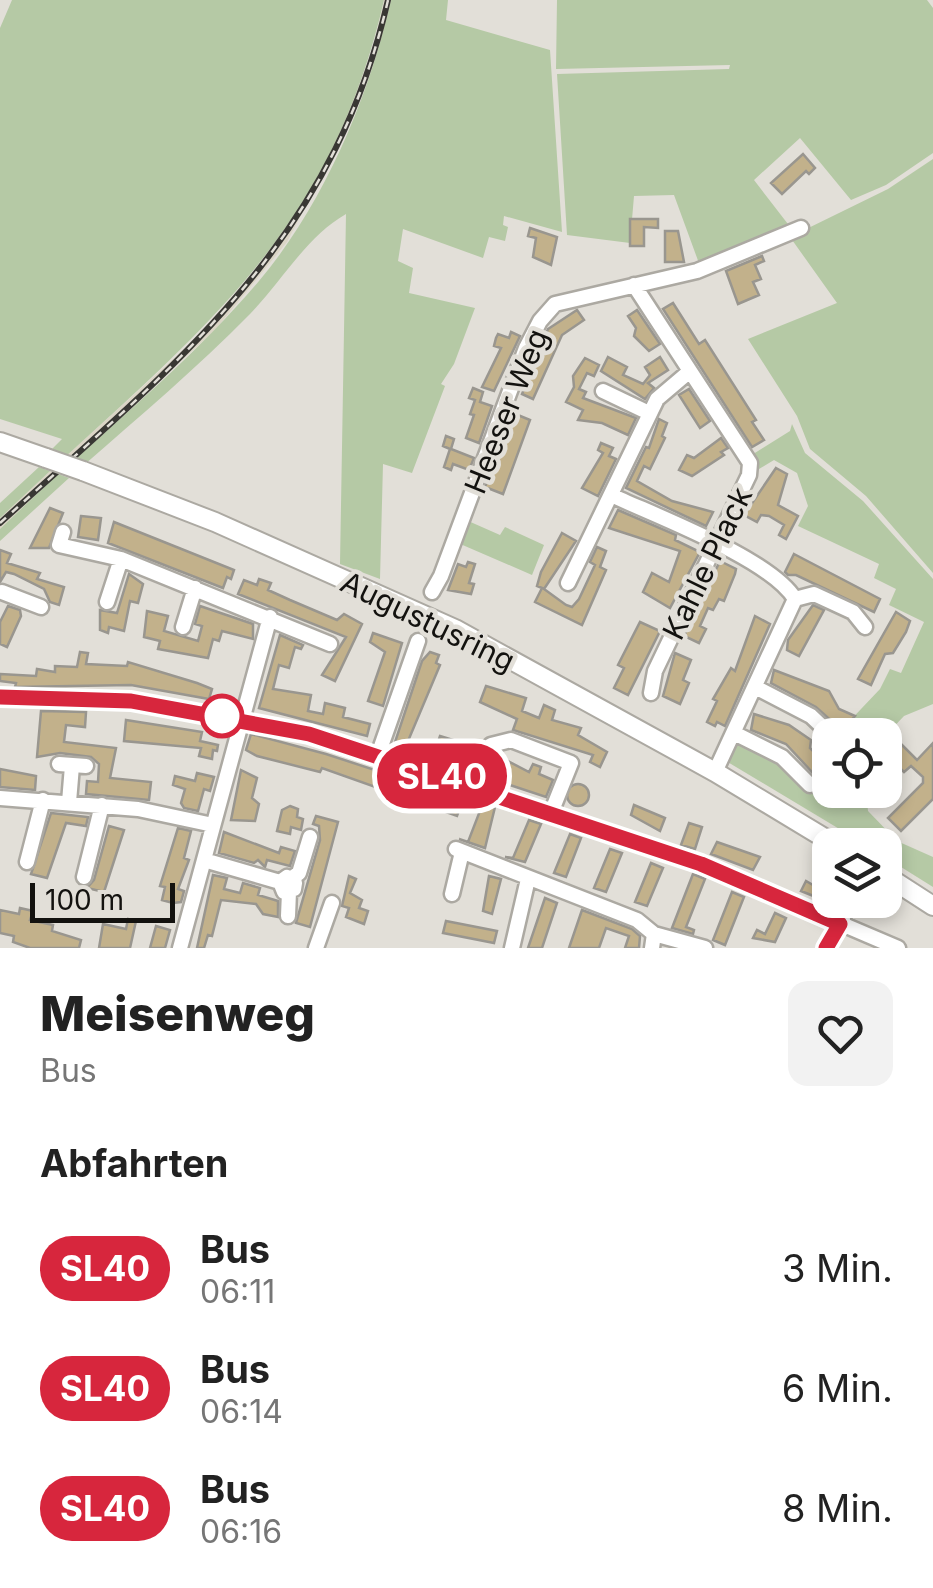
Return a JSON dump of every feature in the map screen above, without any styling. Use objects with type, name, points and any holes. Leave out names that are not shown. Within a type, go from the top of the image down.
[{"type":"main road","name":"Augustusring","points":[[0,442],[215,522],[455,629],[715,772],[812,831]]},
{"type":"main road","points":[[902,886],[933,906]]},
{"type":"street","name":"Heeser Weg","points":[[432,592],[442,576],[540,320],[556,304],[697,272],[801,228]]},
{"type":"street","name":"Kahle Plack","points":[[634,284],[750,463],[749,474],[718,542],[655,671],[651,693]]},
{"type":"street","points":[[568,583],[649,412],[665,388],[690,372]]},
{"type":"street","points":[[603,391],[649,412]]},
{"type":"street","points":[[611,495],[718,542],[784,586],[795,599]]},
{"type":"street","points":[[59,543],[121,559],[330,644]]},
{"type":"street","points":[[107,602],[121,559]]},
{"type":"street","points":[[183,628],[194,588]]},
{"type":"street","points":[[3,592],[40,607]]},
{"type":"street","points":[[795,599],[814,594],[853,612],[865,627]]},
{"type":"street","points":[[715,772],[795,599]]},
{"type":"street","points":[[180,948],[270,617]]},
{"type":"street","points":[[378,755],[418,641]]},
{"type":"street","points":[[756,688],[814,718]]},
{"type":"street","points":[[0,696],[94,698],[241,720],[378,755],[701,864],[898,948]]},
{"type":"street","points":[[734,733],[782,757],[810,785]]},
{"type":"street","points":[[474,787],[490,746],[511,740],[571,763],[551,813]]},
{"type":"street","points":[[69,802],[72,765]]},
{"type":"street","points":[[0,798],[102,805],[213,825]]},
{"type":"street","points":[[27,862],[42,800]]},
{"type":"street","points":[[84,877],[102,805]]},
{"type":"street","points":[[287,884],[299,874],[310,837]]},
{"type":"street","points":[[452,894],[459,851],[637,920],[653,941],[705,948]]},
{"type":"street","points":[[204,860],[287,884]]},
{"type":"street","points":[[512,948],[528,879]]},
{"type":"street","points":[[287,884],[288,916]]},
{"type":"street","points":[[316,948],[332,903]]},
{"type":"street","points":[[826,948],[843,918]]},
{"type":"shaded area","points":[[384,0],[391,0],[383,37],[354,113],[287,242],[216,329],[73,461],[64,458],[192,342],[268,256],[315,183],[350,109],[373,49]]},
{"type":"shaded area","points":[[50,471],[58,474],[0,529],[0,518]]},
{"type":"green space","points":[[12,0],[384,0],[362,76],[335,143],[302,203],[264,257],[221,307],[64,458],[48,453],[62,439],[0,419],[0,28]]},
{"type":"green space","points":[[391,0],[448,0],[446,20],[550,50],[562,232],[504,216],[503,225],[508,227],[505,241],[489,237],[483,258],[403,229],[398,261],[413,268],[409,293],[475,308],[454,364],[441,384],[445,386],[412,473],[383,464],[380,579],[340,564],[346,214],[319,235],[250,314],[189,373],[84,465],[73,461],[215,329],[282,251],[324,184],[341,148],[370,74]]},
{"type":"green space","points":[[557,0],[927,0],[933,8],[933,153],[886,185],[851,200],[800,138],[754,180],[791,228],[700,266],[674,195],[634,196],[630,243],[567,235],[557,74],[729,69],[730,65],[556,69]]},
{"type":"green space","points":[[933,159],[933,573],[866,496],[810,449],[797,416],[748,339],[837,303],[790,237],[888,189]]},
{"type":"green space","points":[[792,424],[805,453],[863,501],[933,579],[933,704],[902,718],[852,718],[880,689],[890,669],[901,673],[924,622],[889,605],[896,589],[874,578],[879,564],[798,526],[808,506],[797,473],[774,460],[759,469],[750,456],[790,431]]},
{"type":"green space","points":[[39,467],[50,471],[0,518],[0,503]]},
{"type":"green space","points":[[58,474],[69,478],[0,541],[0,529]]},
{"type":"green space","points":[[466,520],[500,535],[505,527],[544,545],[532,575],[458,543]]},
{"type":"green space","points":[[738,740],[774,756],[809,788],[812,785],[812,808],[868,808],[884,828],[838,828],[726,761]]},
{"type":"green space","points":[[902,843],[933,857],[933,887],[902,868]]},
{"type":"building","points":[[803,154],[815,168],[809,174],[806,171],[782,194],[771,183]]},
{"type":"building","points":[[630,219],[658,219],[658,228],[644,227],[644,246],[630,246]]},
{"type":"building","points":[[530,228],[557,237],[551,265],[533,257],[536,238],[528,236]]},
{"type":"building","points":[[665,231],[678,231],[684,262],[665,262]]},
{"type":"building","points":[[762,256],[764,261],[755,265],[761,279],[753,282],[759,295],[738,304],[726,271]]},
{"type":"building","points":[[673,303],[699,344],[705,340],[756,420],[752,422],[764,440],[752,447],[663,309]]},
{"type":"building","points":[[577,310],[584,320],[562,335],[533,399],[522,394],[548,329]]},
{"type":"building","points":[[637,310],[660,344],[649,351],[634,336],[636,328],[628,316]]},
{"type":"building","points":[[511,332],[520,336],[494,391],[482,387],[501,348],[494,346],[498,334],[509,338]]},
{"type":"building","points":[[608,357],[627,367],[623,375],[643,384],[650,375],[645,367],[660,357],[668,370],[648,383],[654,388],[645,399],[601,371]]},
{"type":"building","points":[[585,358],[599,365],[594,376],[587,373],[579,389],[586,392],[583,398],[636,418],[628,435],[602,423],[578,420],[583,410],[566,402],[574,387],[573,376]]},
{"type":"building","points":[[473,388],[483,392],[480,402],[492,406],[479,443],[466,438],[474,415],[470,414],[475,400],[469,398]]},
{"type":"building","points":[[689,389],[710,421],[700,428],[679,395]]},
{"type":"building","points":[[513,413],[530,420],[503,494],[485,487]]},
{"type":"building","points":[[659,419],[667,423],[662,436],[665,438],[650,469],[644,466],[637,481],[672,501],[713,512],[706,526],[626,488],[646,447],[649,448]]},
{"type":"building","points":[[446,436],[454,439],[451,449],[474,458],[469,470],[453,464],[451,470],[444,467],[450,449],[443,446]]},
{"type":"building","points":[[721,438],[728,448],[721,452],[724,455],[692,476],[679,470],[687,455],[694,458]]},
{"type":"building","points":[[601,443],[613,448],[609,456],[616,459],[598,496],[582,488],[603,453],[598,450]]},
{"type":"building","points":[[776,468],[787,474],[778,505],[798,516],[786,539],[779,535],[784,525],[769,516],[761,515],[757,522],[744,515]]},
{"type":"building","points":[[50,508],[63,513],[49,548],[30,548]]},
{"type":"building","points":[[618,510],[676,535],[675,540],[700,552],[670,608],[643,592],[652,573],[669,582],[680,551],[609,528]]},
{"type":"building","points":[[81,516],[101,518],[98,540],[78,537]]},
{"type":"building","points":[[114,522],[234,570],[231,579],[227,577],[223,588],[108,543]]},
{"type":"building","points":[[562,533],[576,541],[544,589],[566,605],[572,607],[579,599],[595,565],[590,562],[597,547],[606,551],[600,567],[606,570],[582,625],[535,602],[542,588],[537,586],[541,572]]},
{"type":"building","points":[[0,550],[11,554],[7,563],[40,573],[37,579],[64,587],[59,605],[50,602],[44,589],[14,574],[6,572],[0,582]]},
{"type":"building","points":[[794,554],[880,599],[874,612],[796,575],[788,575],[785,572]]},
{"type":"building","points":[[720,561],[736,569],[735,574],[724,601],[719,599],[713,610],[708,608],[700,626],[706,629],[699,643],[684,636]]},
{"type":"building","points":[[468,562],[475,564],[469,583],[474,584],[471,594],[448,590],[458,564],[466,567]]},
{"type":"building","points":[[129,574],[143,584],[138,603],[130,601],[124,631],[109,627],[108,633],[100,630],[100,610],[117,613]]},
{"type":"building","points":[[259,579],[271,583],[268,590],[290,600],[337,620],[344,614],[362,624],[335,681],[322,675],[346,637],[238,594],[244,580],[257,585]]},
{"type":"building","points":[[813,605],[824,610],[799,656],[787,650],[788,640]]},
{"type":"building","points":[[8,606],[20,610],[21,616],[7,647],[0,644],[0,622]]},
{"type":"building","points":[[200,606],[253,624],[253,639],[222,631],[219,641],[213,639],[208,658],[158,649],[160,641],[144,637],[147,611],[168,616],[164,631],[198,641],[202,626],[195,624]]},
{"type":"building","points":[[896,612],[910,621],[893,653],[885,654],[871,685],[858,679]]},
{"type":"building","points":[[755,616],[770,624],[725,726],[717,722],[715,726],[707,722],[717,701],[713,699],[731,668],[735,671]]},
{"type":"building","points":[[640,622],[660,631],[628,695],[614,688],[624,668],[618,665]]},
{"type":"building","points":[[373,633],[402,643],[383,706],[368,701],[385,652],[370,642]]},
{"type":"building","points":[[280,635],[303,645],[301,649],[295,647],[289,668],[279,665],[273,689],[311,695],[308,711],[323,714],[325,703],[345,708],[343,717],[370,724],[367,736],[259,708]]},
{"type":"building","points":[[80,652],[88,653],[86,664],[127,666],[128,662],[197,683],[212,689],[209,699],[131,685],[15,687],[16,683],[0,681],[0,674],[36,676],[37,669],[55,672],[55,666],[77,667]]},
{"type":"building","points":[[430,652],[439,655],[436,663],[440,665],[403,753],[394,745],[422,661]]},
{"type":"building","points":[[675,653],[691,660],[683,680],[689,683],[680,704],[663,696]]},
{"type":"building","points":[[774,670],[829,691],[839,709],[855,716],[828,718],[816,707],[771,683]]},
{"type":"building","points":[[486,686],[526,698],[522,711],[539,718],[544,705],[555,710],[552,720],[581,728],[578,735],[607,752],[600,767],[590,762],[593,755],[513,730],[517,719],[480,702]]},
{"type":"building","points":[[41,711],[86,712],[85,727],[66,725],[64,742],[116,748],[110,778],[151,782],[149,800],[86,794],[87,781],[98,782],[99,764],[91,757],[60,753],[37,757]]},
{"type":"building","points":[[754,714],[789,725],[811,740],[812,772],[786,744],[751,730]]},
{"type":"building","points":[[126,720],[202,732],[200,741],[218,745],[217,751],[213,750],[212,759],[199,756],[201,748],[124,741]]},
{"type":"building","points":[[251,734],[463,799],[457,816],[322,768],[320,772],[257,756],[246,750]]},
{"type":"building","points":[[440,736],[463,743],[461,749],[476,755],[469,771],[432,760]]},
{"type":"building","points":[[933,743],[933,799],[902,830],[888,818],[923,783],[923,777],[911,766],[904,772],[902,745],[917,760]]},
{"type":"building","points":[[498,756],[529,772],[533,764],[541,767],[539,774],[553,780],[546,797],[489,778]]},
{"type":"building","points":[[0,769],[36,776],[35,790],[0,787]]},
{"type":"building","points":[[241,770],[257,778],[252,798],[259,804],[255,821],[231,820]]},
{"type":"building","points":[[197,773],[214,777],[210,791],[204,789],[198,811],[184,808],[181,803],[185,789],[173,785],[175,776],[195,781]]},
{"type":"building","points":[[578,784],[589,795],[578,806],[567,795]]},
{"type":"building","points":[[483,803],[495,807],[485,848],[459,839],[468,842]]},
{"type":"building","points":[[634,805],[665,818],[660,831],[631,815]]},
{"type":"building","points":[[290,806],[298,809],[297,817],[303,819],[301,830],[291,827],[290,834],[277,831],[282,810]]},
{"type":"building","points":[[51,813],[88,817],[86,826],[66,823],[47,878],[31,874]]},
{"type":"building","points":[[316,816],[338,822],[310,927],[296,923],[320,840],[319,826],[313,824]]},
{"type":"building","points":[[529,820],[541,824],[525,862],[505,857],[513,858]]},
{"type":"building","points":[[689,823],[702,827],[695,849],[681,845]]},
{"type":"building","points":[[109,826],[124,830],[104,892],[87,888],[94,880]]},
{"type":"building","points":[[178,828],[191,831],[184,858],[189,860],[178,889],[184,891],[181,902],[173,903],[162,900],[165,887],[160,886]]},
{"type":"building","points":[[224,832],[279,853],[281,847],[295,851],[290,866],[267,860],[265,867],[258,860],[254,863],[219,853]]},
{"type":"building","points":[[570,834],[581,838],[566,877],[554,873]]},
{"type":"building","points":[[717,842],[760,857],[753,870],[711,854]]},
{"type":"building","points":[[610,849],[622,853],[606,892],[594,888]]},
{"type":"building","points":[[651,863],[663,868],[647,906],[635,902]]},
{"type":"building","points":[[693,874],[705,879],[686,927],[694,930],[693,934],[672,928]]},
{"type":"building","points":[[213,875],[227,878],[224,889],[240,893],[243,883],[260,888],[258,895],[278,901],[278,917],[263,914],[256,904],[221,900],[212,936],[208,935],[204,948],[197,948]]},
{"type":"building","points":[[349,876],[356,879],[350,893],[362,900],[359,908],[368,911],[364,924],[346,917],[349,908],[342,906]]},
{"type":"building","points":[[489,876],[501,879],[492,914],[483,911]]},
{"type":"building","points":[[806,881],[812,884],[812,895],[801,891]]},
{"type":"building","points":[[732,892],[744,897],[725,945],[713,940]]},
{"type":"building","points":[[545,898],[557,903],[542,948],[528,948]]},
{"type":"building","points":[[20,908],[33,911],[30,920],[53,925],[52,931],[81,940],[79,948],[30,948],[13,942],[14,936],[0,933],[0,910],[19,914]]},
{"type":"building","points":[[582,910],[632,929],[640,936],[639,948],[625,948],[629,936],[606,928],[599,948],[569,948]]},
{"type":"building","points":[[775,913],[786,918],[775,942],[753,938],[757,930],[765,934]]},
{"type":"building","points":[[128,919],[136,921],[130,948],[99,948],[103,924],[126,929]]},
{"type":"building","points":[[446,921],[497,931],[494,943],[443,933]]},
{"type":"building","points":[[156,926],[170,930],[165,948],[150,948]]},
{"type":"railway","points":[[0,523],[185,352],[239,293],[287,231],[328,162],[362,86],[388,0]]},
{"type":"bus line","name":"SL40","points":[[0,697],[131,701],[309,734],[701,864],[840,924],[826,948]]}]
